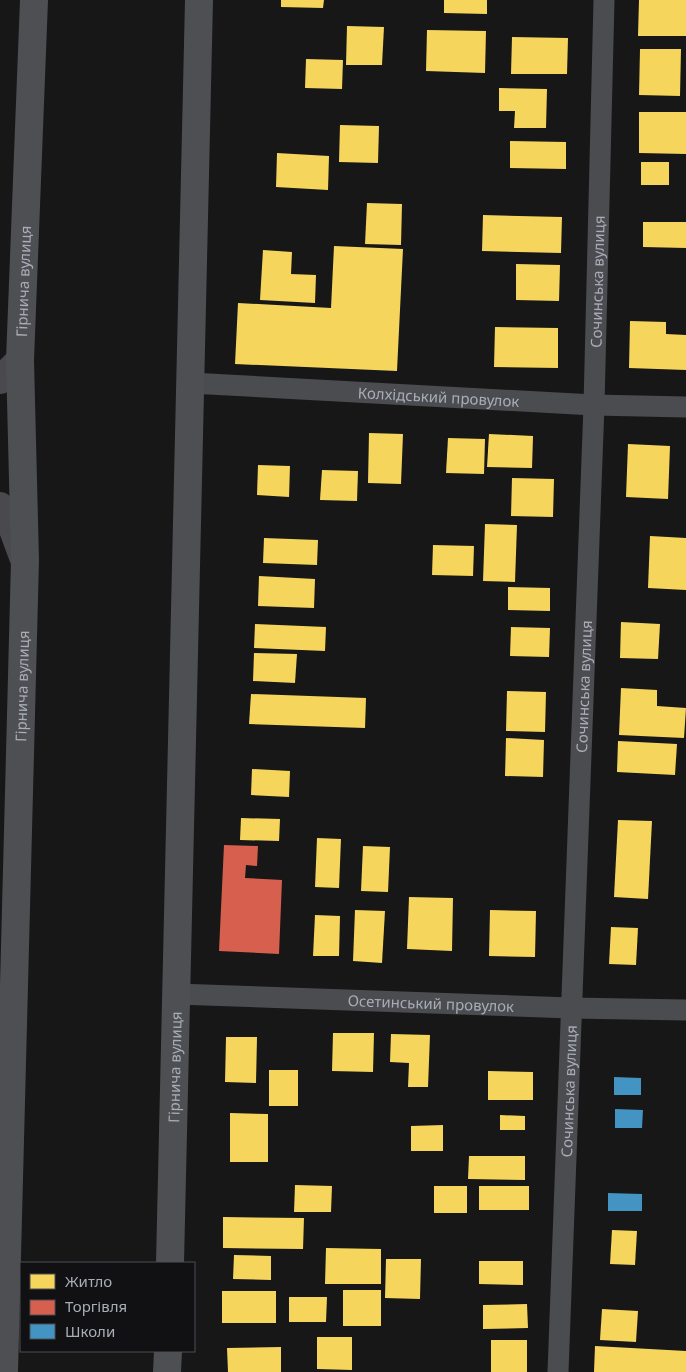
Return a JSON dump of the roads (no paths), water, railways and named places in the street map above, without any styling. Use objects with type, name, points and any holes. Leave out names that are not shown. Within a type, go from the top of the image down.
[{"type":"main road","name":"Гірнича вулиця","points":[[4,1372],[25,560],[20,360],[34,0]]},
{"type":"main road","name":"Гірнича вулиця","points":[[170,1262],[199,0]]},
{"type":"main road","points":[[0,380],[20,360]]},
{"type":"main road","points":[[0,506],[9,519],[25,560]]},
{"type":"main road","points":[[167,1372],[168,1352]]},
{"type":"street","name":"Сочинська вулиця","points":[[558,1372],[594,405],[604,0]]},
{"type":"street","name":"Колхідський провулок","points":[[190,383],[594,405],[686,407]]},
{"type":"street","name":"Осетинський провулок","points":[[176,994],[571,1008],[686,1010]]}]
